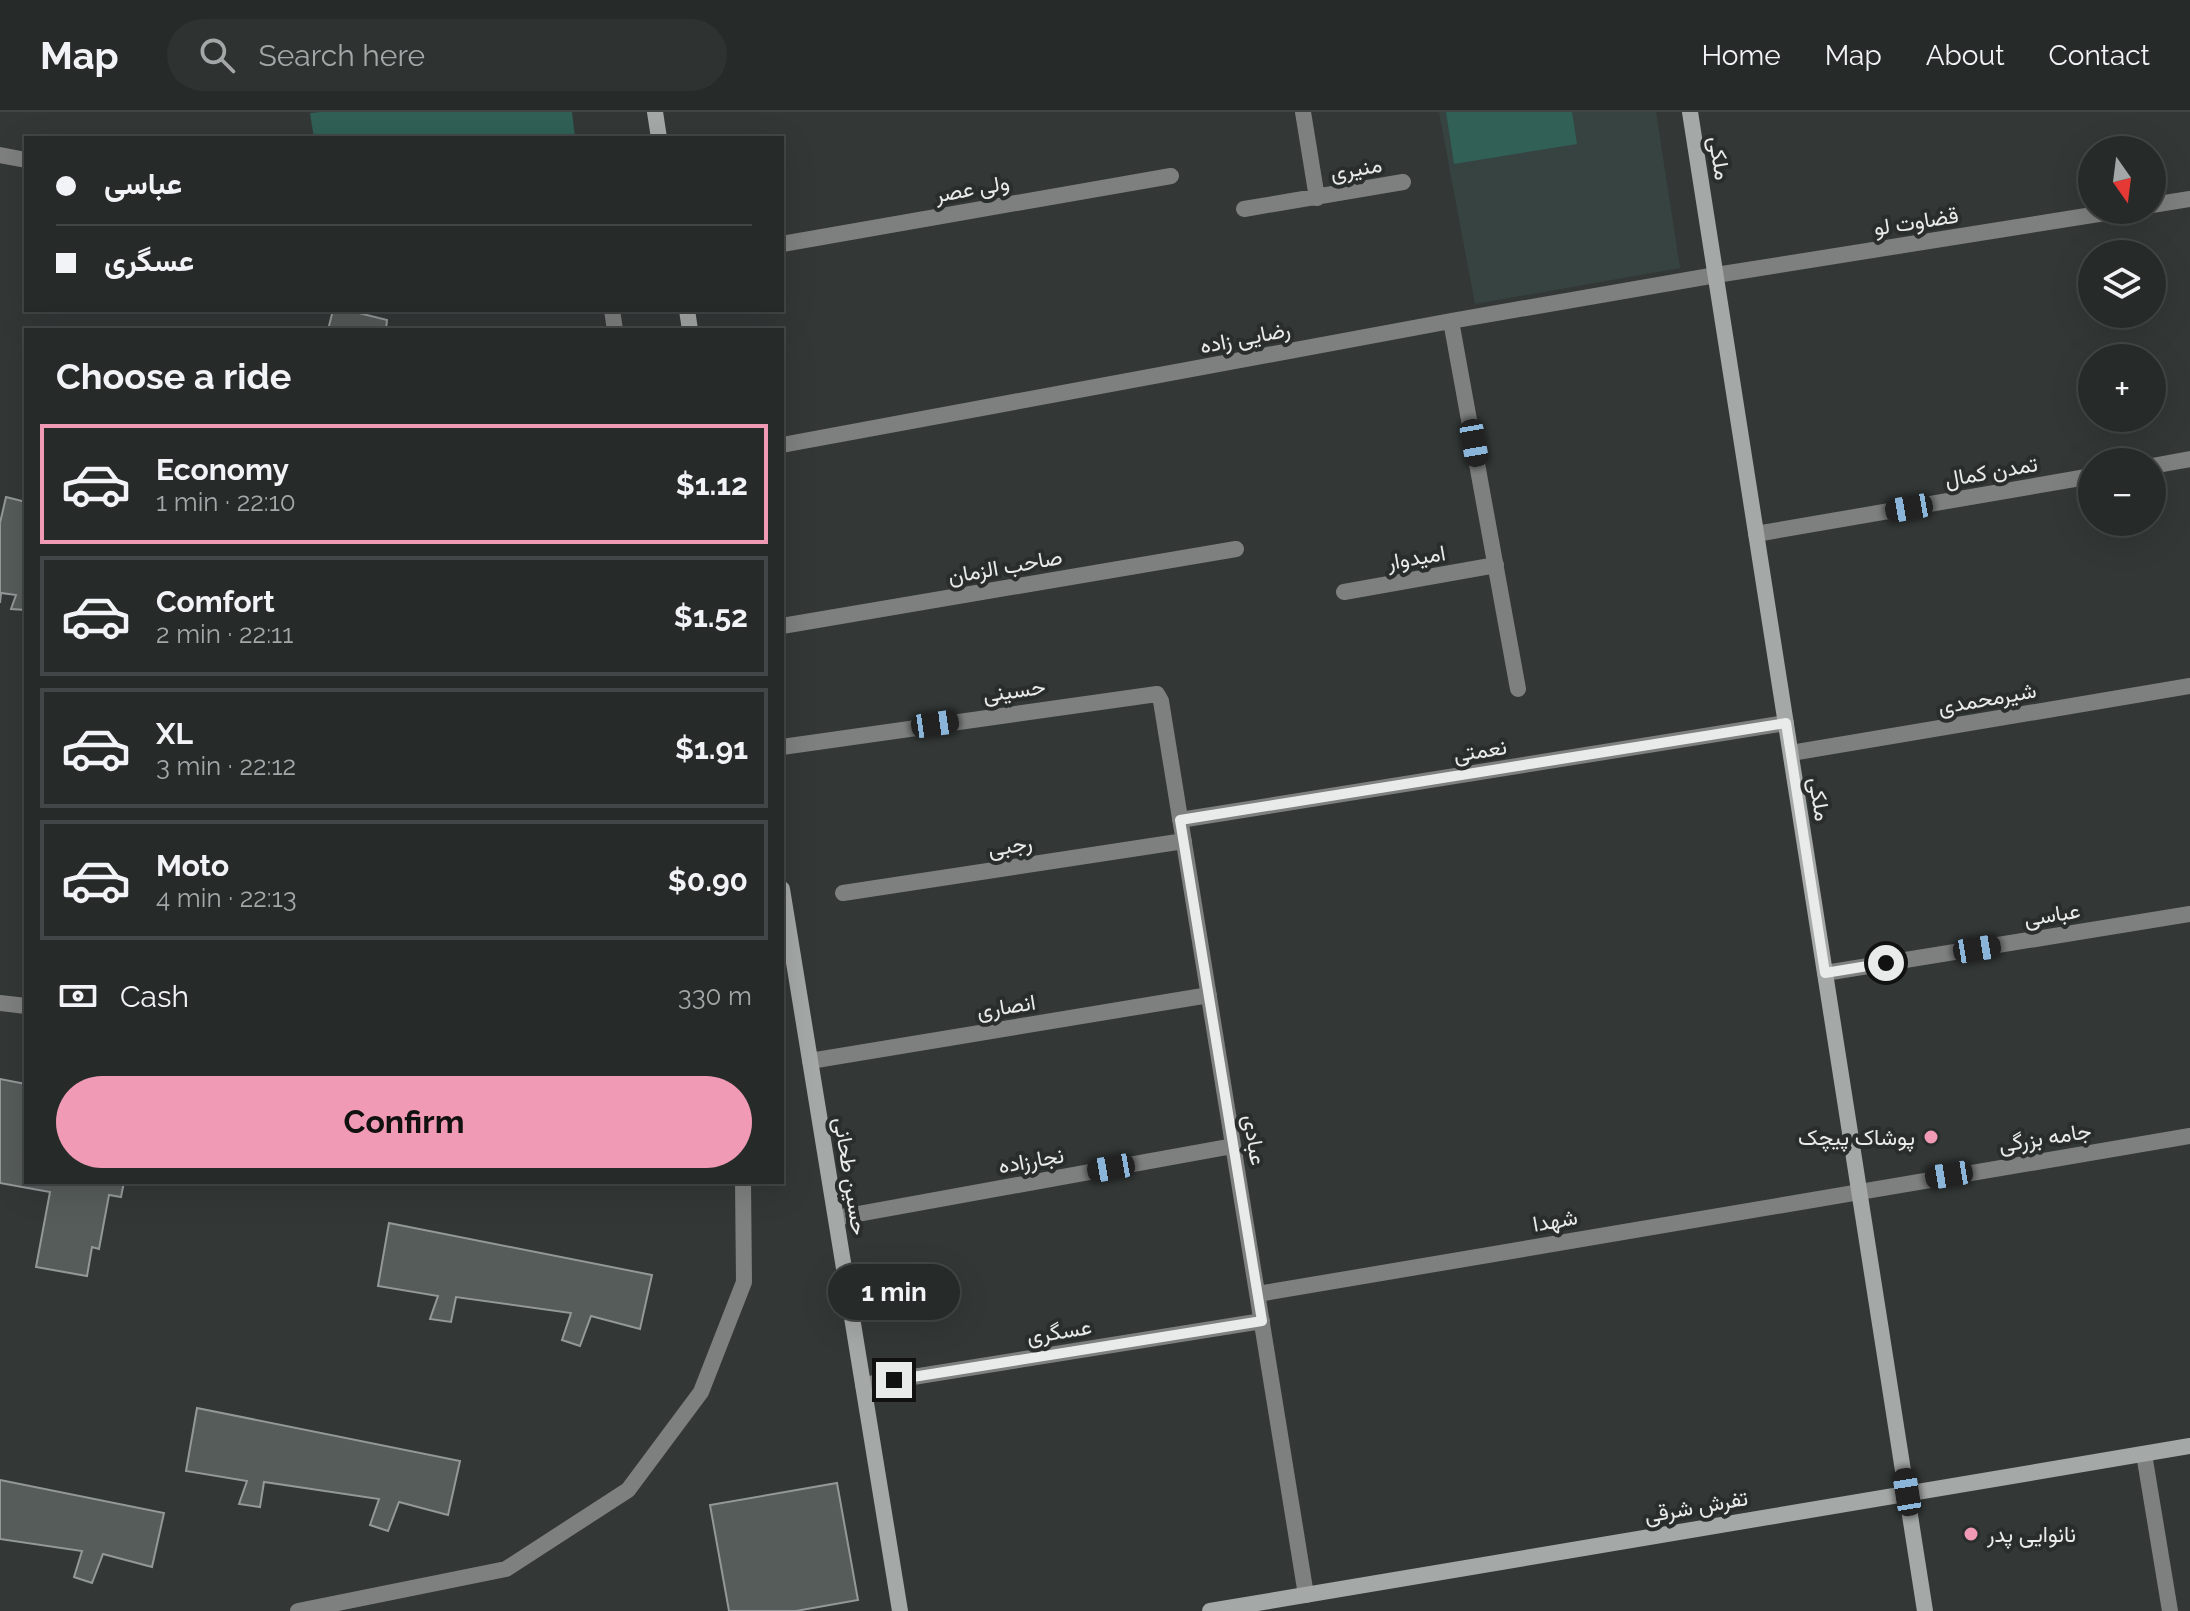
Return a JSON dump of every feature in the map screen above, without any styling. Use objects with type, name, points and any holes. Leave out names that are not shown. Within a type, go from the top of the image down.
[{"type":"street","points":[[655,112],[659,136]]},
{"type":"street","name":"منیری","points":[[1303,112],[1317,198]]},
{"type":"street","name":"ملکی","points":[[1690,112],[1925,1611]]},
{"type":"street","points":[[0,155],[24,160]]},
{"type":"street","name":"ولی عصر","points":[[784,244],[1171,176]]},
{"type":"street","name":"منیری","points":[[1244,209],[1403,182]]},
{"type":"street","points":[[2166,203],[2190,199]]},
{"type":"street","name":"قضاوت لو","points":[[1716,275],[2078,217]]},
{"type":"street","name":"رضایی زاده","points":[[784,445],[1716,275]]},
{"type":"street","points":[[1451,321],[1518,689]]},
{"type":"street","points":[[2166,463],[2190,459]]},
{"type":"street","name":"تمدن کمال","points":[[1756,534],[2078,478]]},
{"type":"street","name":"صاحب الزمان","points":[[784,626],[1236,549]]},
{"type":"street","name":"امیدوار","points":[[1344,592],[1496,565]]},
{"type":"street","name":"شیرمحمدی","points":[[1791,753],[2190,686]]},
{"type":"street","name":"حسینی","points":[[784,747],[1157,694]]},
{"type":"street","name":"عبادی","points":[[1157,694],[1161,701],[1306,1595]]},
{"type":"street","name":"نعمتی","points":[[1180,820],[1786,723]]},
{"type":"street","name":"رجبی","points":[[843,893],[1184,841]]},
{"type":"street","name":"حسین طحانی","points":[[784,901],[900,1611]]},
{"type":"street","name":"عباسی","points":[[1825,973],[2190,914]]},
{"type":"street","name":"انصاری","points":[[810,1061],[1209,995]]},
{"type":"street","points":[[0,1003],[24,1006]]},
{"type":"street","name":"جامه بزرگی","points":[[1859,1190],[2190,1136]]},
{"type":"street","name":"نجارزاده","points":[[836,1218],[1233,1146]]},
{"type":"street","points":[[298,1611],[506,1569],[628,1490],[701,1392],[744,1282],[743,1184]]},
{"type":"street","name":"شهدا","points":[[1258,1294],[1859,1190]]},
{"type":"street","name":"عسگری","points":[[863,1385],[1262,1321]]},
{"type":"street","name":"تفرش شرقی","points":[[1210,1611],[2190,1446]]},
{"type":"street","points":[[2144,1454],[2170,1611]]},
{"type":"shaded area","points":[[1439,112],[1656,112],[1680,268],[1475,304]]},
{"type":"green space","points":[[572,112],[575,136],[314,136],[310,113]]},
{"type":"green space","points":[[1446,112],[1572,112],[1577,144],[1454,164]]},
{"type":"building","points":[[332,312],[355,312],[387,320],[386,328],[328,328]]},
{"type":"building","points":[[6,497],[24,502],[24,610],[11,609],[16,595],[1,593],[0,603],[0,523]]},
{"type":"building","points":[[0,1079],[24,1084],[24,1184],[124,1184],[121,1197],[109,1195],[99,1249],[92,1247],[87,1276],[36,1267],[50,1192],[0,1183]]},
{"type":"building","points":[[389,1223],[652,1275],[640,1329],[591,1316],[580,1346],[562,1340],[571,1313],[456,1297],[451,1322],[430,1319],[438,1296],[378,1286]]},
{"type":"building","points":[[197,1408],[460,1461],[448,1515],[399,1502],[388,1531],[370,1525],[379,1499],[264,1482],[260,1507],[239,1504],[247,1481],[186,1471]]},
{"type":"building","points":[[0,1480],[164,1513],[152,1567],[103,1554],[92,1583],[74,1577],[82,1551],[0,1539]]},
{"type":"building","points":[[837,1483],[858,1600],[796,1611],[729,1611],[710,1505]]},
{"type":"place","name":"پوشاک پیچک","points":[[1931,1137]]},
{"type":"place","name":"نانوایی پدر","points":[[1971,1534]]},
{"type":"route","points":[[894,1380],[1262,1321],[1180,820],[1786,723],[1825,973],[1886,963]]}]
